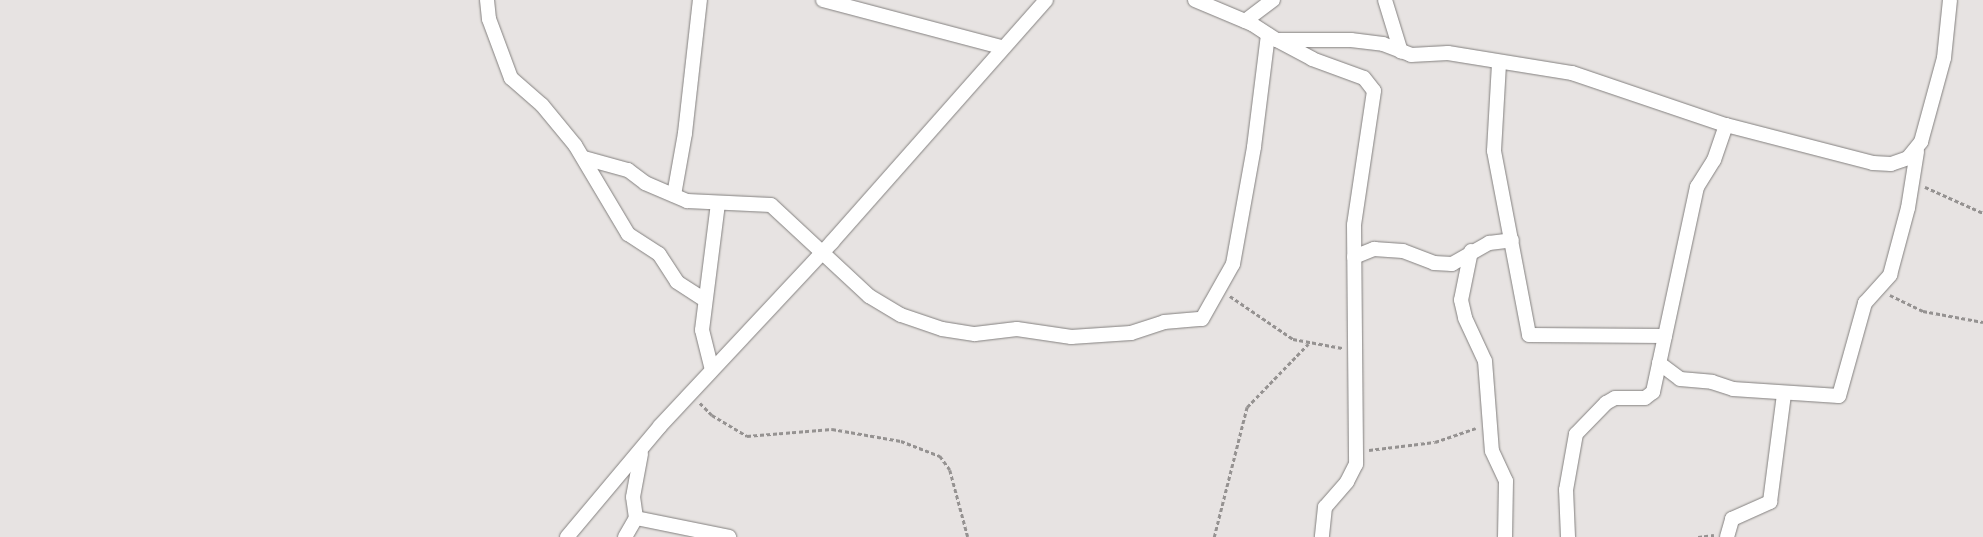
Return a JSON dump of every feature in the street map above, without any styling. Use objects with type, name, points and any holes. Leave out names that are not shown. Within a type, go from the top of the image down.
[{"type":"street","points":[[487,0],[489,19],[511,78],[542,105],[584,158],[597,187],[628,234],[659,254],[678,282],[705,300]]},
{"type":"street","points":[[674,195],[685,133],[700,0]]},
{"type":"street","points":[[823,0],[1001,47]]},
{"type":"street","points":[[567,537],[690,393],[820,255],[937,125],[1001,47],[1046,0]]},
{"type":"street","points":[[1195,0],[1245,20],[1312,59],[1364,78],[1372,85],[1354,226],[1354,472],[1321,516],[1322,537]]},
{"type":"street","points":[[1245,20],[1273,0]]},
{"type":"street","points":[[1385,0],[1401,52]]},
{"type":"street","points":[[1660,363],[1680,379],[1758,393],[1839,396],[1863,309],[1890,275],[1917,152],[1944,58],[1950,0]]},
{"type":"street","points":[[584,158],[628,170],[687,201],[718,204],[771,205],[820,255],[854,285],[890,310],[966,334],[1017,329],[1070,337],[1131,333],[1164,322],[1202,319],[1220,291],[1237,251],[1273,38]]},
{"type":"street","points":[[1273,38],[1351,40],[1383,44],[1411,55],[1448,52],[1499,64],[1572,73],[1726,125],[1873,163],[1891,164],[1917,152]]},
{"type":"street","points":[[1499,64],[1494,151],[1532,336],[1665,336]]},
{"type":"street","points":[[1568,537],[1566,490],[1576,434],[1615,398],[1651,396],[1660,363],[1697,186],[1714,160],[1726,125]]},
{"type":"street","points":[[712,370],[703,345],[705,300],[718,204]]},
{"type":"street","points":[[1354,257],[1374,249],[1403,251],[1434,263],[1452,264],[1471,251],[1512,240]]},
{"type":"street","points":[[1471,251],[1461,300],[1465,318],[1485,361],[1492,451],[1506,480],[1505,537]]},
{"type":"street","points":[[1726,537],[1732,519],[1770,502],[1784,394]]},
{"type":"street","points":[[625,537],[636,518],[633,497],[642,448]]},
{"type":"street","points":[[636,518],[729,537]]},
{"type":"path","points":[[1912,181],[1983,213]]},
{"type":"path","points":[[1880,289],[1923,312],[1983,322]]},
{"type":"path","points":[[1220,291],[1250,306],[1293,339],[1308,344],[1354,349]]},
{"type":"path","points":[[1214,537],[1248,407],[1308,344]]},
{"type":"path","points":[[690,393],[712,415],[747,436],[832,429],[901,441],[940,456],[950,470],[968,537]]},
{"type":"path","points":[[1355,451],[1436,442],[1491,421]]}]
